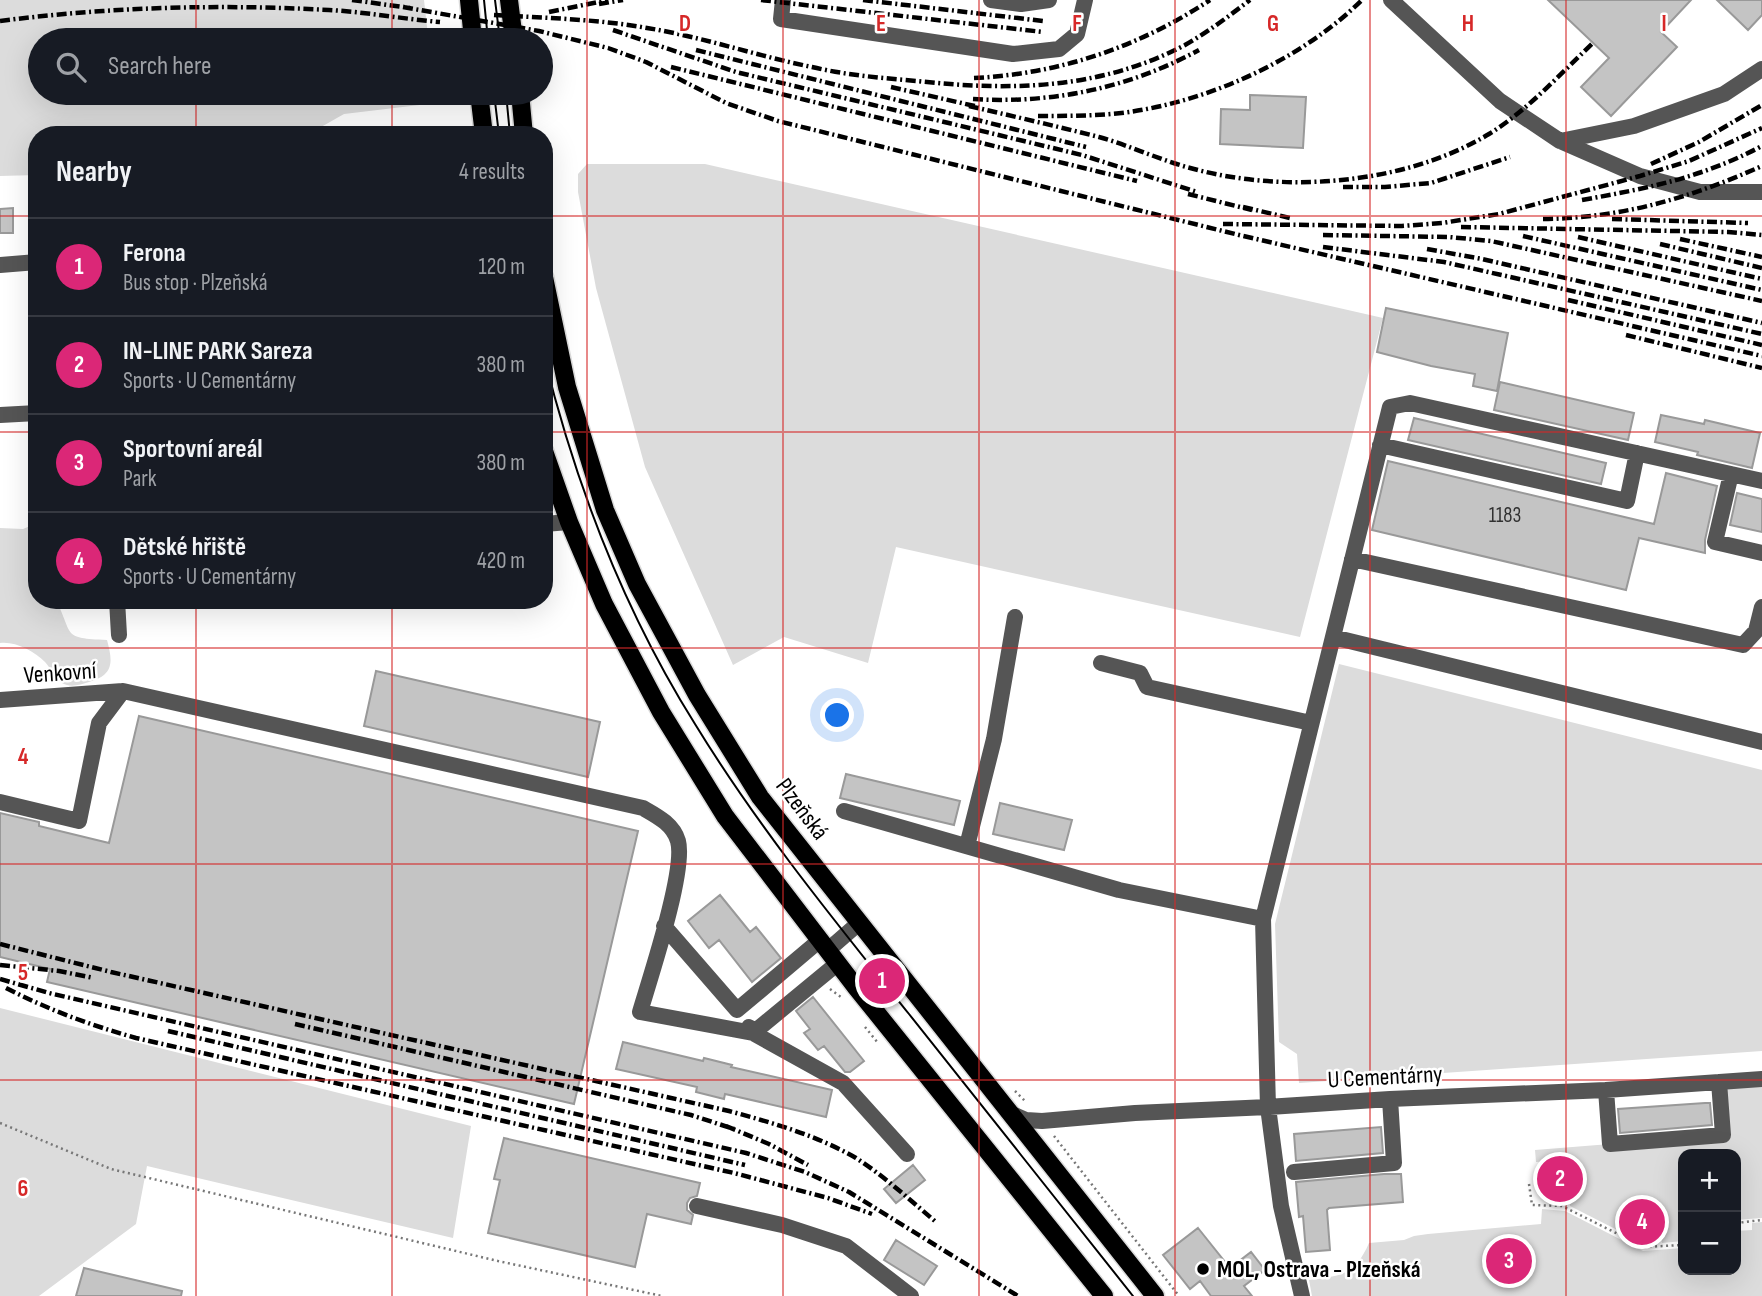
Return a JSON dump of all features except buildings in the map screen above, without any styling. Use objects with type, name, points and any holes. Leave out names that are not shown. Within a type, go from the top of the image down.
[{"type":"main road","points":[[469,0],[472,28]]},
{"type":"main road","points":[[509,0],[512,28]]},
{"type":"main road","points":[[480,105],[483,126]]},
{"type":"main road","points":[[521,105],[523,126]]},
{"type":"main road","name":"Plzeňská","points":[[553,319],[570,399],[605,510],[637,584],[697,695],[760,797],[1155,1296]]},
{"type":"main road","points":[[553,477],[604,604],[661,712],[725,816],[828,951],[1104,1296]]},
{"type":"street","points":[[783,0],[781,19],[1013,54],[1059,49],[1077,34],[1085,0]]},
{"type":"street","points":[[991,0],[1021,4],[1049,0]]},
{"type":"street","points":[[1391,0],[1500,101],[1560,141],[1640,176],[1700,192],[1762,192]]},
{"type":"street","points":[[1560,141],[1647,122],[1724,94],[1762,69]]},
{"type":"street","points":[[0,265],[28,263]]},
{"type":"street","points":[[1302,1296],[1281,1206],[1268,1107],[1262,927],[1390,407],[1410,403],[1762,481]]},
{"type":"street","points":[[0,415],[28,413]]},
{"type":"street","points":[[1380,445],[1627,501],[1637,453]]},
{"type":"street","points":[[1731,474],[1716,542],[1762,553]]},
{"type":"street","points":[[553,523],[569,522]]},
{"type":"street","points":[[1352,559],[1743,645],[1756,631],[1762,607]]},
{"type":"street","points":[[118,609],[119,635]]},
{"type":"street","points":[[967,846],[994,739],[1015,617]]},
{"type":"street","points":[[1333,637],[1762,742]]},
{"type":"street","points":[[1101,663],[1140,673],[1147,687],[1311,723]]},
{"type":"street","points":[[0,802],[79,821],[99,723],[123,691]]},
{"type":"street","name":"Venkovní","points":[[0,700],[123,691],[643,808],[667,822],[678,841],[678,867],[640,1012],[753,1033]]},
{"type":"street","points":[[844,811],[1119,890],[1262,927]]},
{"type":"street","points":[[753,1033],[828,951],[859,923]]},
{"type":"street","points":[[664,926],[737,1010],[753,1033],[843,1083],[907,1154]]},
{"type":"street","points":[[737,1010],[828,951]]},
{"type":"street","name":"U Cementárny","points":[[1012,1114],[1042,1121],[1390,1098],[1606,1090],[1762,1079]]},
{"type":"street","points":[[1606,1090],[1610,1144],[1723,1135],[1719,1082]]},
{"type":"street","points":[[1294,1172],[1394,1163],[1390,1098]]},
{"type":"street","points":[[697,1206],[782,1225],[846,1246],[911,1296]]},
{"type":"path","points":[[1008,1083],[1030,1107],[1041,1111],[1042,1121],[1179,1296]]},
{"type":"path","points":[[0,1123],[111,1169],[485,1258],[662,1296]]},
{"type":"path","points":[[1529,1184],[1532,1205],[1562,1206],[1644,1247],[1678,1245]]},
{"type":"path","points":[[1741,1222],[1762,1220]]},
{"type":"shaded area","points":[[0,0],[424,0],[427,28],[28,28],[28,105],[419,105],[344,114],[323,126],[28,126],[28,175],[0,176]]},
{"type":"shaded area","points":[[587,164],[705,164],[1383,318],[1300,637],[896,547],[868,663],[784,637],[733,665],[645,467],[596,288],[578,192],[578,174]]},
{"type":"shaded area","points":[[28,527],[28,609],[60,609],[68,628],[75,636],[107,640],[111,661],[103,676],[78,685],[67,685],[59,681],[45,662],[35,654],[18,645],[0,643],[0,528]]},
{"type":"shaded area","points":[[1339,664],[1762,770],[1762,1051],[1299,1083],[1297,1054],[1279,1042],[1275,924]]},
{"type":"shaded area","points":[[0,1008],[471,1126],[453,1238],[147,1166],[136,1224],[39,1296],[0,1296]]},
{"type":"shaded area","points":[[1762,1085],[1762,1218],[1741,1220],[1741,1149],[1678,1149],[1678,1241],[1662,1243],[1661,1239],[1641,1238],[1639,1241],[1570,1206],[1569,1197],[1573,1196],[1570,1160],[1536,1162],[1535,1150],[1730,1138],[1726,1088]]},
{"type":"shaded area","points":[[1542,1209],[1565,1211],[1643,1251],[1678,1248],[1678,1275],[1741,1275],[1741,1231],[1752,1230],[1752,1223],[1762,1222],[1762,1296],[1312,1296],[1309,1280],[1346,1272],[1358,1262],[1369,1243],[1404,1240],[1428,1234],[1541,1224]]},
{"type":"tram line","points":[[484,0],[487,28]]},
{"type":"tram line","points":[[495,0],[498,28]]},
{"type":"tram line","points":[[495,105],[498,126]]},
{"type":"tram line","points":[[507,105],[509,126]]},
{"type":"tram line","points":[[553,390],[587,500],[624,592],[669,681],[719,762],[744,800],[853,944],[1133,1296]]},
{"type":"railway","points":[[352,0],[410,8]]},
{"type":"railway","points":[[549,12],[608,0]]},
{"type":"railway","points":[[599,4],[623,0]]},
{"type":"railway","points":[[761,0],[1043,32]]},
{"type":"railway","points":[[863,0],[1043,21]]},
{"type":"railway","points":[[974,78],[1037,71],[1097,55],[1155,31],[1210,0]]},
{"type":"railway","points":[[494,15],[590,21],[647,28],[689,36],[791,63],[851,74],[952,84],[1020,86],[1087,79],[1153,60],[1194,40],[1250,0]]},
{"type":"railway","points":[[1038,116],[1129,112],[1192,98],[1223,87],[1254,74],[1312,41],[1362,0]]},
{"type":"railway","points":[[0,21],[123,10],[247,7],[343,11],[440,22]]},
{"type":"railway","points":[[403,7],[522,28]]},
{"type":"railway","points":[[613,30],[736,72],[1082,155],[1197,192]]},
{"type":"railway","points":[[553,34],[608,48],[646,62],[726,103],[778,121],[1239,235],[1762,356]]},
{"type":"railway","points":[[969,106],[1099,137],[1182,166],[1230,177],[1306,182],[1345,180],[1384,174],[1421,164],[1456,151],[1489,134],[1530,103],[1593,43]]},
{"type":"railway","points":[[696,50],[1086,147]]},
{"type":"railway","points":[[973,99],[1032,99],[1089,91],[1145,74],[1199,50]]},
{"type":"railway","points":[[671,67],[1137,181]]},
{"type":"railway","points":[[891,87],[979,107]]},
{"type":"railway","points":[[1651,164],[1699,142],[1762,105]]},
{"type":"railway","points":[[1223,224],[1402,226],[1499,214],[1689,161],[1762,128]]},
{"type":"railway","points":[[1582,200],[1696,174],[1762,146]]},
{"type":"railway","points":[[1343,187],[1431,183],[1510,157]]},
{"type":"railway","points":[[1543,219],[1600,215],[1655,204],[1709,188],[1762,166]]},
{"type":"railway","points":[[1188,194],[1252,210]]},
{"type":"railway","points":[[1243,207],[1290,218]]},
{"type":"railway","points":[[1612,219],[1748,223]]},
{"type":"railway","points":[[1461,227],[1762,235]]},
{"type":"railway","points":[[1323,235],[1449,237],[1491,241],[1762,301]]},
{"type":"railway","points":[[1523,236],[1762,290]]},
{"type":"railway","points":[[1578,237],[1762,279]]},
{"type":"railway","points":[[1680,239],[1762,257]]},
{"type":"railway","points":[[1660,244],[1762,268]]},
{"type":"railway","points":[[1323,247],[1444,262],[1762,334]]},
{"type":"railway","points":[[1427,249],[1762,323]]},
{"type":"railway","points":[[1568,300],[1762,345]]},
{"type":"railway","points":[[1626,335],[1762,368]]},
{"type":"railway","points":[[0,944],[111,972],[762,1120],[810,1136],[856,1158],[887,1180],[936,1222]]},
{"type":"railway","points":[[0,965],[59,971],[94,978]]},
{"type":"railway","points":[[0,979],[49,993],[746,1153],[805,1172],[849,1192],[1018,1296]]},
{"type":"railway","points":[[6,988],[70,1016],[136,1038],[734,1173],[828,1198],[872,1214]]},
{"type":"railway","points":[[295,1024],[691,1115],[734,1129]]},
{"type":"railway","points":[[168,1031],[745,1165]]},
{"type":"railway","points":[[726,1126],[769,1144],[808,1165]]},
{"type":"place","name":"Ferona","points":[[882,981]]},
{"type":"place","name":"IN-LINE PARK Sareza","points":[[1560,1179]]},
{"type":"place","name":"Dětské hřiště","points":[[1642,1222]]},
{"type":"place","name":"Sportovní areál","points":[[1509,1261]]},
{"type":"place","name":"MOL, Ostrava - Plzeňská","points":[[1203,1269]]}]
